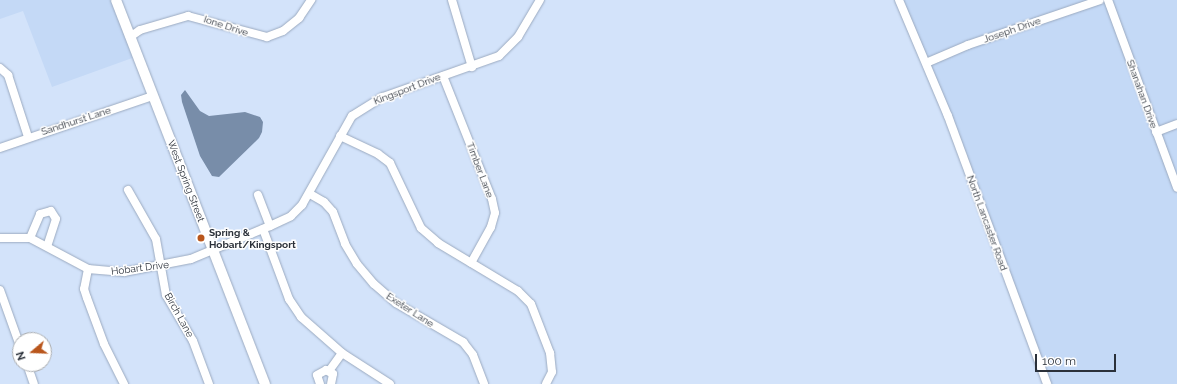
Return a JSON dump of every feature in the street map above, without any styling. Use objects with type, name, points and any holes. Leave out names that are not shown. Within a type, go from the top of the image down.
[{"type":"main road","name":"West Spring Street","points":[[116,0],[265,384]]},
{"type":"street","name":"Ione Drive","points":[[130,37],[140,30],[188,16],[267,36],[283,31],[295,22],[311,0]]},
{"type":"street","points":[[452,0],[472,67]]},
{"type":"street","name":"Kingsport Drive","points":[[213,250],[291,216],[310,194],[352,116],[367,105],[499,56],[507,50],[540,0]]},
{"type":"street","name":"North Lancaster Road","points":[[899,0],[926,63],[1047,384]]},
{"type":"street","name":"Joseph Drive","points":[[926,63],[968,45],[1100,0]]},
{"type":"street","name":"Shanahan Drive","points":[[1108,0],[1177,188]]},
{"type":"street","points":[[0,68],[8,75],[28,137]]},
{"type":"street","name":"Timber Lane","points":[[444,76],[492,199],[495,212],[491,227],[471,263]]},
{"type":"street","name":"Sandhurst Lane","points":[[0,148],[28,137],[153,96]]},
{"type":"street","points":[[1156,132],[1177,124]]},
{"type":"street","points":[[340,136],[378,154],[390,163],[421,228],[438,243],[518,291],[531,304],[550,353],[552,372],[548,384]]},
{"type":"street","name":"Birch Lane","points":[[128,190],[156,239],[166,295],[190,334],[209,384]]},
{"type":"street","name":"Exeter Lane","points":[[310,194],[324,202],[333,212],[353,258],[374,284],[396,303],[463,342],[473,356],[484,384]]},
{"type":"street","points":[[258,195],[266,227],[289,299],[301,317],[342,353],[390,384]]},
{"type":"street","points":[[30,238],[40,214],[51,211],[56,218],[47,246]]},
{"type":"street","name":"Hobart Drive","points":[[0,238],[30,238],[88,269],[124,272],[162,266],[213,250]]},
{"type":"street","points":[[88,269],[84,289],[102,341],[124,384]]},
{"type":"street","points":[[0,290],[15,332]]},
{"type":"street","points":[[320,384],[317,378],[319,373],[329,370],[342,353]]},
{"type":"street","points":[[329,370],[334,377],[331,384]]},
{"type":"street","points":[[30,372],[34,384]]},
{"type":"shaded area","points":[[0,0],[114,0],[135,57],[52,87],[23,11],[0,19]]},
{"type":"shaded area","points":[[902,0],[1177,0],[1177,384],[1048,384]]},
{"type":"shaded area","points":[[185,90],[200,111],[209,116],[245,112],[260,117],[263,122],[262,132],[259,138],[219,177],[212,176],[200,156],[182,102],[181,95]]},
{"type":"place","name":"Spring & Hobart/Kingsport","points":[[201,238]]}]
